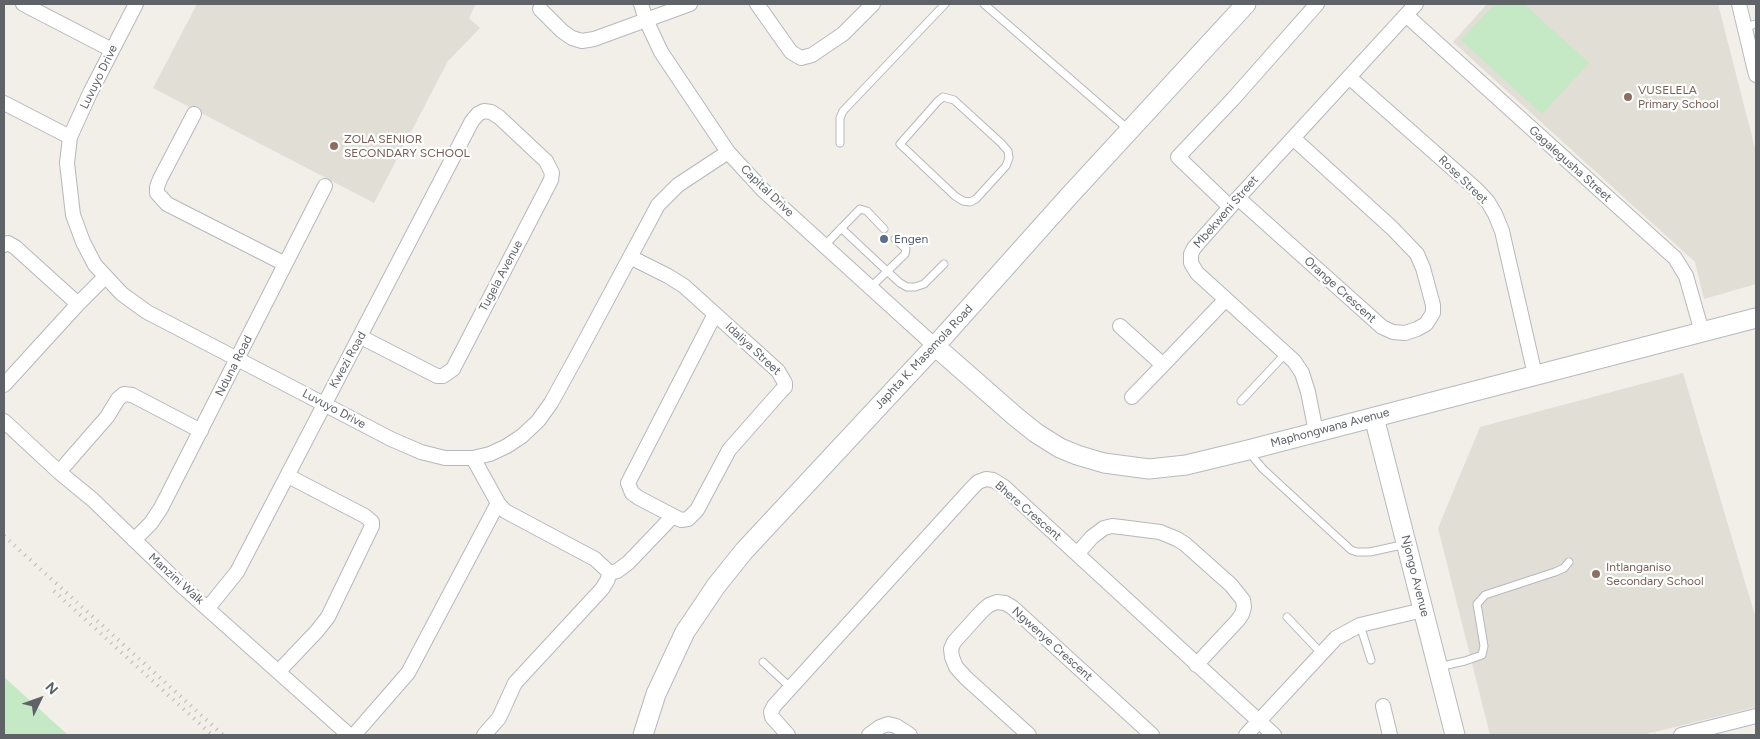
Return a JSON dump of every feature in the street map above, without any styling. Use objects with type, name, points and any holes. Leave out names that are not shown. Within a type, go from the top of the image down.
[{"type":"street","points":[[23,4],[112,50]]},
{"type":"street","name":"Luvuyo Drive","points":[[136,4],[70,137],[67,163],[73,215],[83,242],[95,265],[105,278],[122,294],[147,312],[391,439],[421,452],[445,458],[473,458],[490,454],[522,436],[538,421],[578,354],[650,216],[668,194],[728,152]]},
{"type":"street","name":"Capital Drive","points":[[641,4],[646,20],[661,52],[728,152],[763,190],[935,346]]},
{"type":"street","points":[[540,9],[562,31],[572,38],[582,41],[594,39],[690,4]]},
{"type":"street","points":[[757,4],[791,52],[801,58],[812,56],[843,34],[873,4]]},
{"type":"street","name":"Japhta K. Masemola Road","points":[[643,735],[656,694],[685,632],[716,586],[744,551],[935,346],[1246,4]]},
{"type":"street","name":"Orange Crescent","points":[[1293,138],[1392,228],[1417,254],[1424,268],[1433,305],[1433,313],[1426,324],[1405,332],[1393,332],[1382,328],[1178,157],[1233,99],[1317,4]]},
{"type":"street","points":[[1739,4],[1750,26],[1756,75]]},
{"type":"street","name":"Mbekweni Street","points":[[1316,432],[1302,373],[1286,354],[1197,272],[1191,263],[1191,254],[1194,248],[1234,202],[1413,7]]},
{"type":"street","name":"Gagalegusha Street","points":[[1413,7],[1675,258],[1686,276],[1702,332]]},
{"type":"street","name":"Rose Street","points":[[1349,76],[1477,190],[1488,202],[1502,231],[1536,375]]},
{"type":"street","points":[[4,103],[70,137]]},
{"type":"street","name":"Tugela Avenue","points":[[361,337],[437,376],[444,376],[453,369],[551,180],[552,173],[546,161],[499,117],[491,112],[484,111]]},
{"type":"street","name":"Kwezi Road","points":[[208,608],[237,572],[472,121],[478,114],[484,111]]},
{"type":"street","points":[[194,114],[160,179],[157,187],[158,193],[167,204],[285,264]]},
{"type":"street","name":"Nduna Road","points":[[134,540],[161,508],[325,186]]},
{"type":"street","points":[[4,245],[8,243],[15,247],[78,304]]},
{"type":"street","name":"Idaliya Street","points":[[630,257],[676,280],[778,372],[783,378],[785,387],[729,450],[697,510],[688,519],[681,520],[673,516]]},
{"type":"street","points":[[4,385],[78,304],[105,278]]},
{"type":"street","points":[[1132,397],[1226,299]]},
{"type":"street","points":[[610,573],[628,564],[673,516],[632,493],[628,483],[715,314]]},
{"type":"street","name":"Maphongwana Avenue","points":[[935,346],[1036,433],[1060,448],[1104,463],[1149,469],[1186,465],[1248,450],[1702,332],[1756,320]]},
{"type":"street","points":[[1120,326],[1163,365]]},
{"type":"street","points":[[59,472],[107,417],[118,399],[124,394],[132,395],[201,430]]},
{"type":"street","name":"Njongo Avenue","points":[[1374,417],[1455,735]]},
{"type":"street","name":"Manzini Walk","points":[[4,421],[349,735]]},
{"type":"street","points":[[473,458],[498,503],[514,516],[595,559],[610,573]]},
{"type":"street","points":[[279,672],[328,616],[372,526],[372,522],[365,516],[288,476]]},
{"type":"street","name":"Bhere Crescent","points":[[788,735],[772,717],[771,712],[774,706],[978,482],[986,479],[994,480],[1002,486],[1274,735]]},
{"type":"street","points":[[354,735],[408,673],[498,503]]},
{"type":"street","points":[[1077,554],[1092,537],[1104,528],[1112,526],[1160,532],[1169,534],[1185,544],[1231,585],[1242,600],[1244,607],[1242,614],[1196,665]]},
{"type":"street","points":[[484,735],[499,718],[515,683],[602,589],[610,573]]},
{"type":"street","name":"Ngwenye Crescent","points":[[1029,735],[966,678],[956,667],[952,657],[954,642],[982,611],[989,605],[997,602],[1005,603],[1012,607],[1152,735]]},
{"type":"street","points":[[1246,735],[1336,638],[1360,625],[1423,610]]},
{"type":"street","points":[[1383,706],[1390,735]]},
{"type":"street","points":[[1681,735],[1756,716]]},
{"type":"street","points":[[869,735],[888,724],[896,726],[910,735]]},
{"type":"lane","points":[[840,142],[840,118],[843,111],[945,4]]},
{"type":"lane","points":[[984,4],[1130,130]]},
{"type":"lane","points":[[943,97],[954,100],[1001,143],[1008,151],[1009,158],[1006,166],[976,199],[970,202],[963,201],[955,196],[900,144],[943,97]]},
{"type":"lane","points":[[824,245],[857,211],[864,209],[884,228]]},
{"type":"lane","points":[[841,228],[900,283],[907,287],[924,284],[944,264]]},
{"type":"lane","points":[[871,287],[906,251],[895,239]]},
{"type":"lane","points":[[1241,400],[1286,354]]},
{"type":"lane","points":[[1248,450],[1263,469],[1351,550],[1370,552],[1406,544]]},
{"type":"lane","points":[[1438,668],[1482,655],[1484,646],[1477,604],[1484,595],[1555,572],[1564,568],[1569,562]]},
{"type":"lane","points":[[1287,617],[1321,653]]},
{"type":"lane","points":[[1360,625],[1371,660]]},
{"type":"lane","points":[[763,662],[790,687]]},
{"type":"shaded area","name":"ZOLA SENIOR SECONDARY SCHOOL","points":[[197,4],[476,4],[469,18],[480,28],[448,61],[374,203],[153,88]]},
{"type":"shaded area","name":"VUSELELA Primary School","points":[[1487,4],[1718,4],[1756,152],[1756,284],[1704,299],[1695,262],[1453,42]]},
{"type":"shaded area","name":"Intlanganiso Secondary School","points":[[1683,373],[1756,619],[1756,707],[1655,732],[1655,735],[1652,735],[1654,732],[1643,735],[1490,735],[1438,528],[1480,427]]},
{"type":"green space","points":[[1495,4],[1524,4],[1589,63],[1542,114],[1461,40]]},
{"type":"green space","points":[[4,677],[68,735],[4,735]]},
{"type":"railway","points":[[4,536],[223,735]]},
{"type":"railway","points":[[54,591],[212,735]]},
{"type":"place","name":"VUSELELA Primary School","points":[[1628,97]]},
{"type":"place","name":"ZOLA SENIOR SECONDARY SCHOOL","points":[[334,146]]},
{"type":"place","name":"Engen","points":[[884,239]]},
{"type":"place","name":"Intlanganiso Secondary School","points":[[1596,574]]}]
